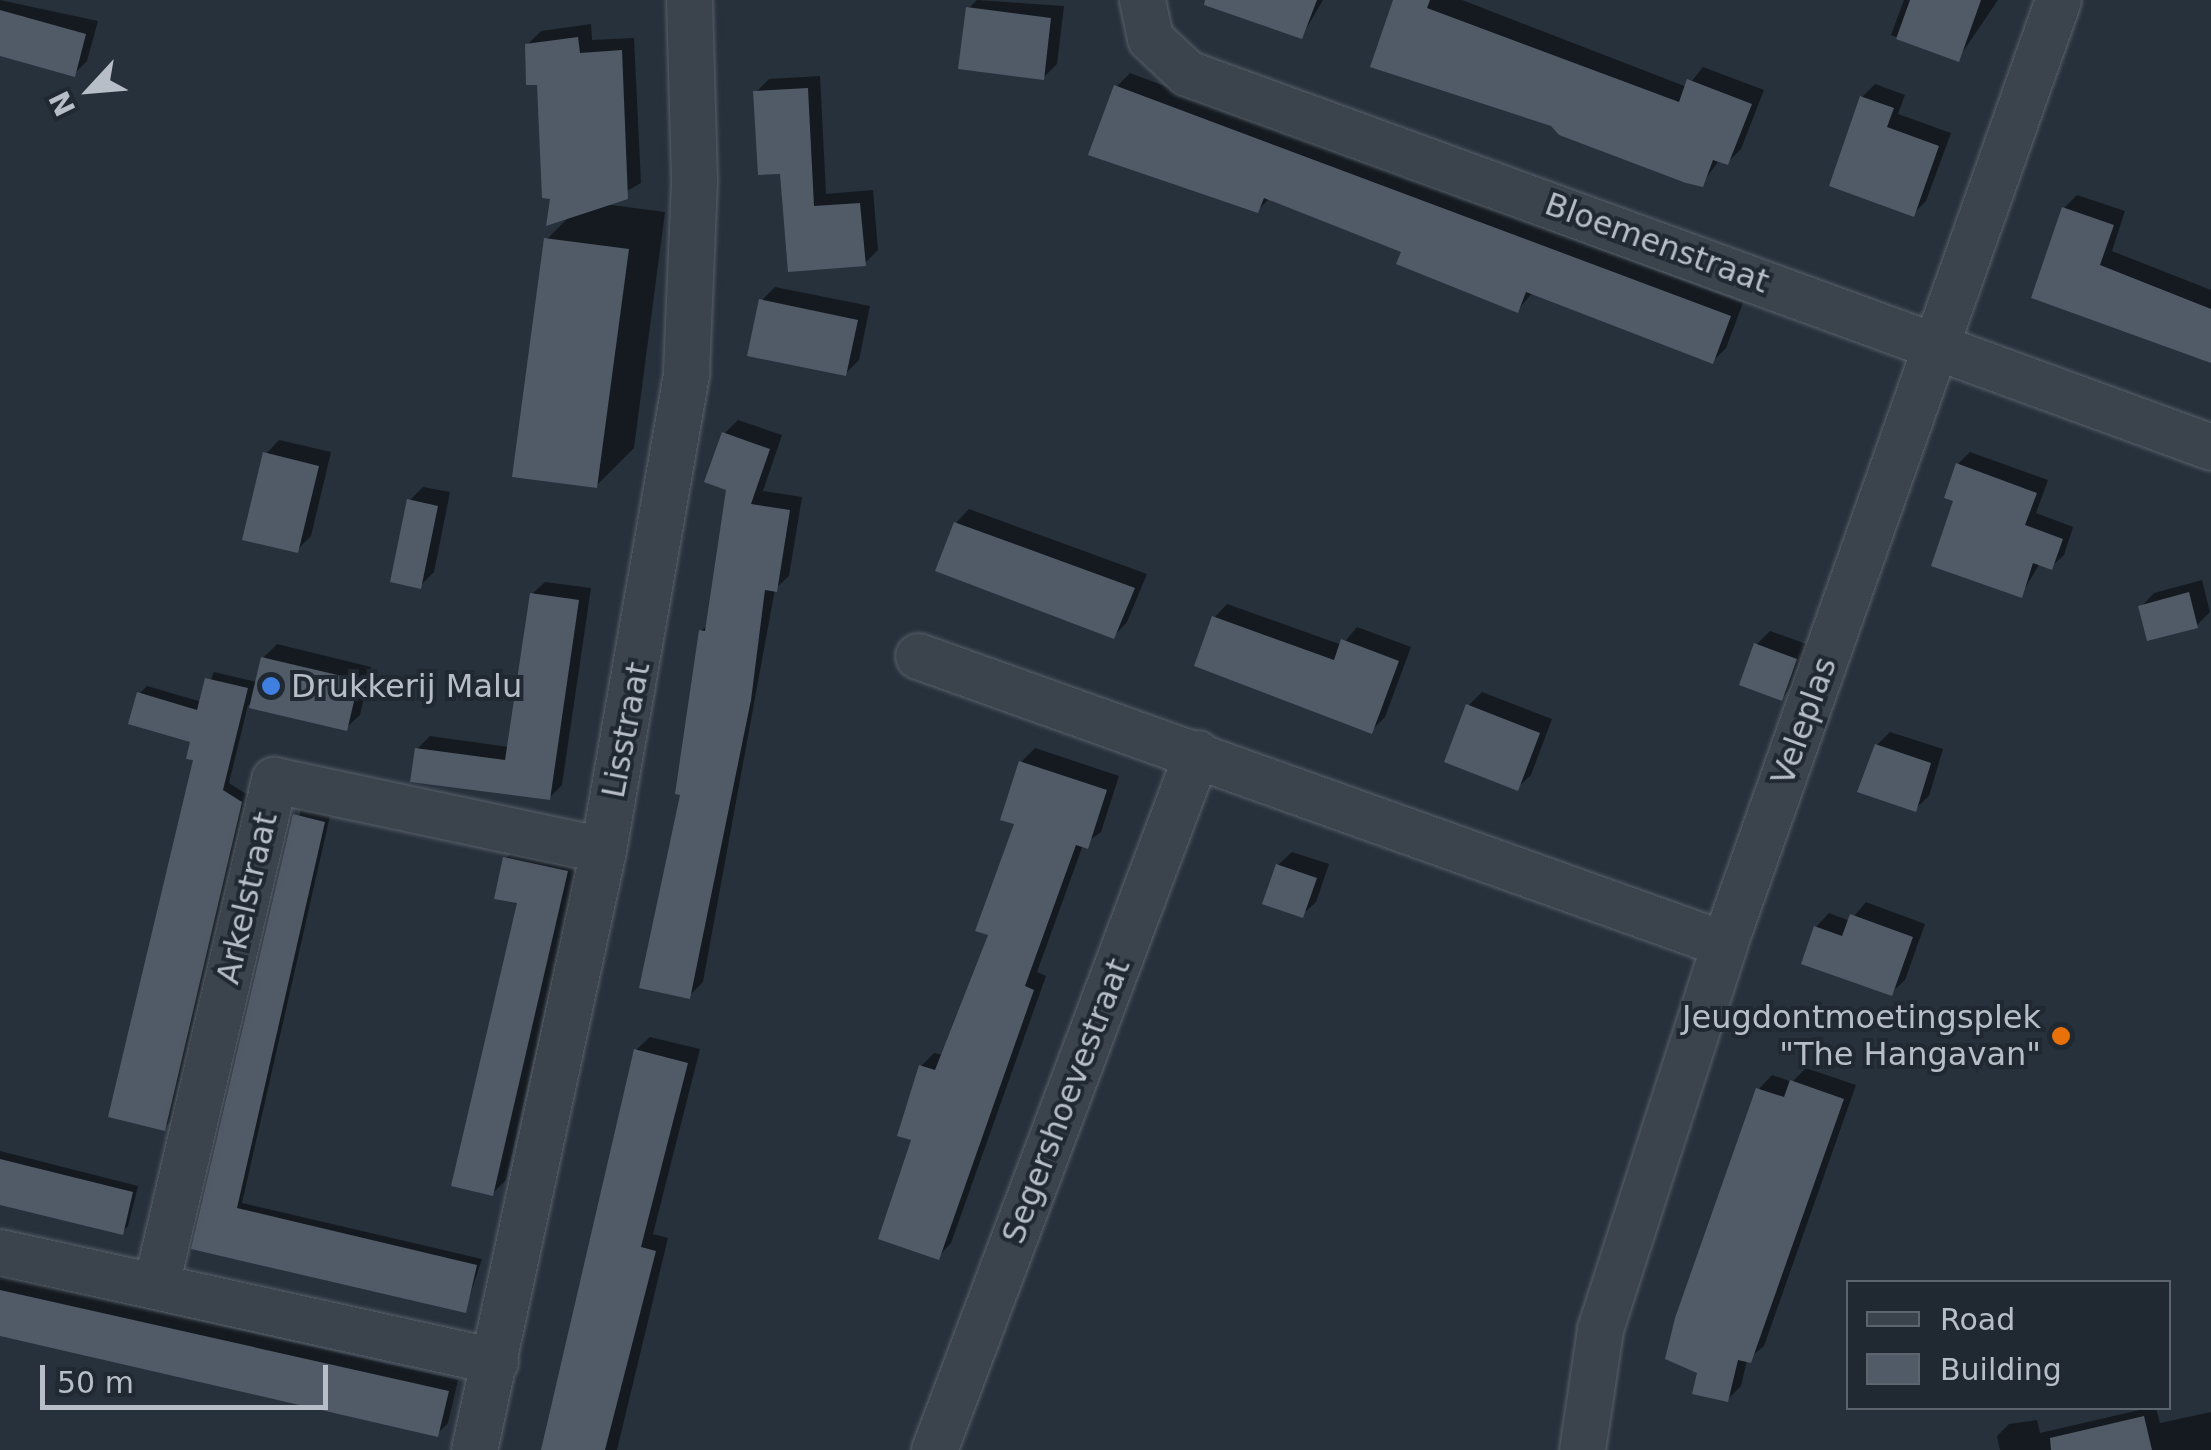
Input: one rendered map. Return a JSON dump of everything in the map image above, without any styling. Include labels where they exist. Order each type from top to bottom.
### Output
[{"type":"street","name":"Lisstraat","points":[[474,1450],[603,850],[686,372],[694,179],[689,0]]},
{"type":"street","name":"Bloemenstraat","points":[[1142,0],[1150,38],[1186,73],[2211,447]]},
{"type":"street","name":"Veleplas","points":[[1582,1450],[1600,1329],[1724,944],[2058,0]]},
{"type":"street","points":[[918,656],[1198,752],[1724,944]]},
{"type":"street","name":"Segershoevestraat","points":[[934,1450],[1198,752]]},
{"type":"street","name":"Arkelstraat","points":[[156,1286],[274,780],[603,850]]},
{"type":"street","points":[[0,1252],[495,1361]]},
{"type":"building","points":[[1205,0],[1317,0],[1302,39],[1204,5]]},
{"type":"building","points":[[1393,0],[1430,0],[1427,8],[1679,102],[1687,79],[1752,104],[1728,165],[1713,160],[1703,187],[1686,183],[1559,135],[1551,126],[1370,67]]},
{"type":"building","points":[[1910,0],[1981,0],[1959,62],[1896,39]]},
{"type":"building","points":[[966,7],[1051,18],[1044,80],[958,69]]},
{"type":"building","points":[[0,10],[86,34],[75,77],[0,56]]},
{"type":"building","points":[[578,37],[580,53],[622,50],[628,199],[546,226],[550,199],[542,198],[537,85],[526,85],[525,44]]},
{"type":"building","points":[[1114,85],[1731,316],[1713,364],[1526,292],[1518,313],[1396,264],[1401,252],[1264,198],[1258,213],[1088,155]]},
{"type":"building","points":[[808,88],[814,206],[860,203],[866,266],[788,272],[780,174],[758,175],[753,91]]},
{"type":"building","points":[[1860,96],[1894,108],[1887,127],[1939,146],[1914,217],[1829,186]]},
{"type":"building","points":[[2062,207],[2114,225],[2100,265],[2211,309],[2211,363],[2031,298]]},
{"type":"building","points":[[544,238],[629,249],[597,488],[512,477]]},
{"type":"building","points":[[759,299],[858,320],[846,376],[747,356]]},
{"type":"building","points":[[722,432],[770,449],[751,504],[790,510],[777,592],[765,590],[751,700],[690,999],[639,988],[680,795],[675,794],[699,630],[705,631],[726,490],[704,482]]},
{"type":"building","points":[[263,452],[319,466],[298,553],[242,540]]},
{"type":"building","points":[[1956,463],[2037,493],[2025,525],[2063,539],[2052,570],[2033,563],[2022,598],[1931,566],[1953,501],[1944,498]]},
{"type":"building","points":[[407,499],[438,506],[421,589],[390,582]]},
{"type":"building","points":[[954,522],[1135,588],[1114,639],[935,571]]},
{"type":"building","points":[[2189,592],[2198,628],[2147,641],[2138,606]]},
{"type":"building","points":[[530,593],[579,600],[550,800],[410,782],[415,748],[505,760]]},
{"type":"building","points":[[1212,616],[1334,660],[1341,639],[1399,661],[1372,734],[1194,666]]},
{"type":"building","points":[[1754,643],[1797,659],[1782,701],[1739,685]]},
{"type":"building","points":[[261,657],[359,680],[347,731],[249,708]]},
{"type":"building","points":[[205,678],[248,688],[223,790],[242,802],[165,1131],[108,1117],[193,760],[186,759],[190,742],[128,724],[137,692],[197,710]]},
{"type":"building","points":[[1466,704],[1540,733],[1518,791],[1444,762]]},
{"type":"building","points":[[1875,744],[1931,763],[1916,812],[1857,792]]},
{"type":"building","points":[[1019,761],[1107,790],[1088,849],[1076,845],[1025,986],[1034,990],[939,1260],[878,1239],[911,1140],[897,1136],[919,1065],[935,1070],[988,935],[975,931],[1014,824],[1000,820]]},
{"type":"building","points":[[293,814],[325,822],[237,1208],[477,1265],[466,1313],[191,1249]]},
{"type":"building","points":[[503,857],[568,871],[493,1196],[451,1186],[517,903],[494,899]]},
{"type":"building","points":[[1276,864],[1317,878],[1303,918],[1262,904]]},
{"type":"building","points":[[1850,914],[1913,937],[1892,996],[1801,964],[1814,926],[1842,936]]},
{"type":"building","points":[[634,1049],[688,1063],[641,1247],[656,1251],[605,1450],[541,1450]]},
{"type":"building","points":[[1790,1080],[1844,1099],[1751,1363],[1738,1360],[1728,1402],[1692,1394],[1697,1373],[1665,1359],[1675,1318],[1756,1088],[1784,1097]]},
{"type":"building","points":[[0,1159],[133,1192],[123,1235],[0,1205]]},
{"type":"building","points":[[0,1290],[449,1391],[438,1437],[0,1336]]},
{"type":"building","points":[[2144,1416],[2152,1450],[2051,1450],[2050,1438]]},
{"type":"place","name":"Drukkerij Malu","points":[[271,686]]},
{"type":"place","name":"Jeugdontmoetingsplek \"The Hangavan\"","points":[[2061,1036]]}]
